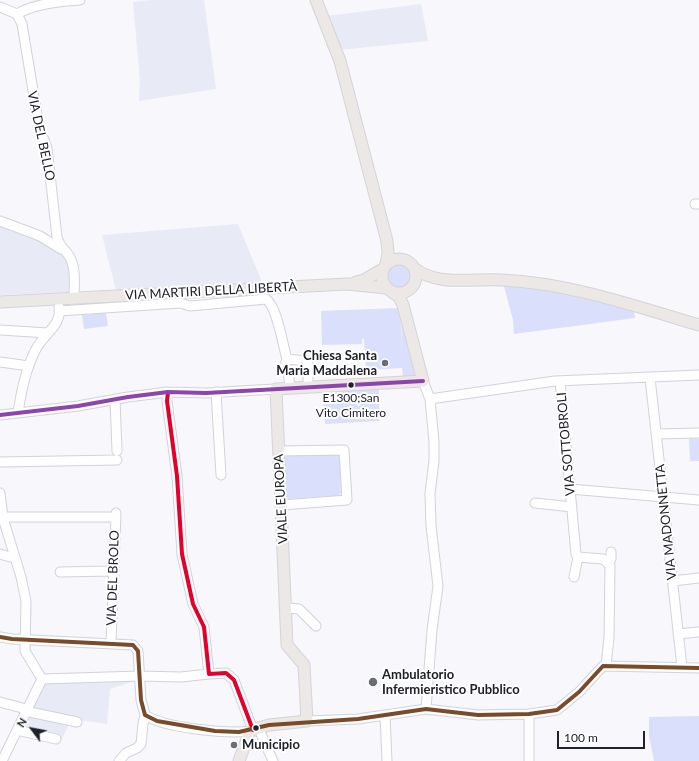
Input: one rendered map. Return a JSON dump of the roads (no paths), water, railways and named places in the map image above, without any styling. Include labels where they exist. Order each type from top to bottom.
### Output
[{"type":"main road","points":[[276,389],[308,386],[423,381],[401,301],[389,290],[382,279],[388,253],[387,241],[340,61],[316,0]]},
{"type":"main road","points":[[387,241],[401,259],[428,277],[442,280],[503,280],[546,285],[613,300],[699,325]]},
{"type":"main road","points":[[385,267],[393,260],[401,259]]},
{"type":"main road","name":"VIA MARTIRI DELLA LIBERTÀ","points":[[0,302],[347,284],[364,280],[385,267]]},
{"type":"main road","points":[[406,316],[411,288],[416,279],[414,268]]},
{"type":"main road","points":[[389,290],[404,293],[411,288],[442,280]]},
{"type":"main road","name":"VIA MARTIRI DELLA LIBERTÀ","points":[[347,284],[389,290]]},
{"type":"main road","name":"VIALE EUROPA","points":[[276,389],[287,608],[287,645],[304,665],[307,721]]},
{"type":"main road","points":[[240,761],[254,729],[269,724],[307,721]]},
{"type":"street","points":[[0,7],[17,14],[28,8],[37,6],[80,0]]},
{"type":"street","name":"VIA DEL BELLO","points":[[17,14],[25,36],[31,86],[39,127],[47,148],[57,237],[61,248],[67,253],[74,267],[74,298]]},
{"type":"street","points":[[0,221],[40,236],[61,248]]},
{"type":"street","points":[[18,413],[29,366],[37,348],[56,324],[60,315],[59,308],[50,299]]},
{"type":"street","points":[[60,311],[180,303],[190,306],[266,300],[270,302],[274,311],[287,359],[285,366],[288,370],[290,388]]},
{"type":"street","points":[[0,330],[48,333]]},
{"type":"street","points":[[287,359],[307,361],[308,386]]},
{"type":"street","points":[[0,362],[29,366]]},
{"type":"street","points":[[288,370],[306,370],[308,368]]},
{"type":"street","points":[[430,399],[560,381],[699,376]]},
{"type":"street","name":"VIA MADONNETTA","points":[[650,378],[682,667]]},
{"type":"street","points":[[423,381],[430,399],[434,442],[434,461],[430,494],[438,586],[432,630],[426,709]]},
{"type":"street","name":"VIA SOTTOBROLI","points":[[560,381],[576,554],[578,557],[574,577]]},
{"type":"street","points":[[0,415],[78,406],[115,399],[168,392],[216,392],[276,389]]},
{"type":"street","points":[[168,392],[167,401],[177,476],[182,554],[193,604],[204,627],[209,674]]},
{"type":"street","points":[[216,392],[221,475]]},
{"type":"street","points":[[0,462],[117,456],[115,399]]},
{"type":"street","points":[[656,434],[699,433]]},
{"type":"street","points":[[279,451],[344,450],[347,500],[282,505]]},
{"type":"street","points":[[570,489],[699,500]]},
{"type":"street","points":[[0,493],[1,517],[21,577],[26,601],[24,640],[26,655],[42,679]]},
{"type":"street","name":"VIA SOTTOBROLI","points":[[535,503],[572,507]]},
{"type":"street","name":"VIA DEL BROLO","points":[[1,517],[116,515],[111,643]]},
{"type":"street","points":[[608,563],[611,559],[611,552]]},
{"type":"street","points":[[0,554],[14,558]]},
{"type":"street","points":[[307,721],[358,719],[426,709],[478,715],[529,714],[557,710],[579,692],[604,666],[609,634],[610,565],[603,559],[578,557]]},
{"type":"street","points":[[60,572],[113,571]]},
{"type":"street","points":[[673,581],[699,578]]},
{"type":"street","points":[[287,608],[299,609],[316,626]]},
{"type":"street","points":[[678,634],[699,632]]},
{"type":"street","points":[[0,637],[24,640],[130,644],[137,648],[141,700],[145,715],[141,744],[137,748],[126,753],[122,760]]},
{"type":"street","points":[[604,666],[699,668]]},
{"type":"street","points":[[42,679],[140,676],[181,677],[226,673],[234,680],[254,729],[273,761]]},
{"type":"street","points":[[2,761],[42,679]]},
{"type":"street","points":[[0,702],[26,710],[77,722]]},
{"type":"street","points":[[529,714],[529,761]]},
{"type":"street","points":[[145,715],[157,721],[215,731],[254,729]]},
{"type":"street","points":[[385,715],[387,758]]},
{"type":"street","points":[[17,730],[56,739]]},
{"type":"place","name":"Chiesa Santa Maria Maddalena","points":[[385,363]]},
{"type":"place","name":"E1300;San Vito Cimitero","points":[[351,385]]},
{"type":"place","name":"Ambulatorio Infermieristico Pubblico","points":[[373,682]]},
{"type":"place","name":"Municipio","points":[[234,745]]}]
